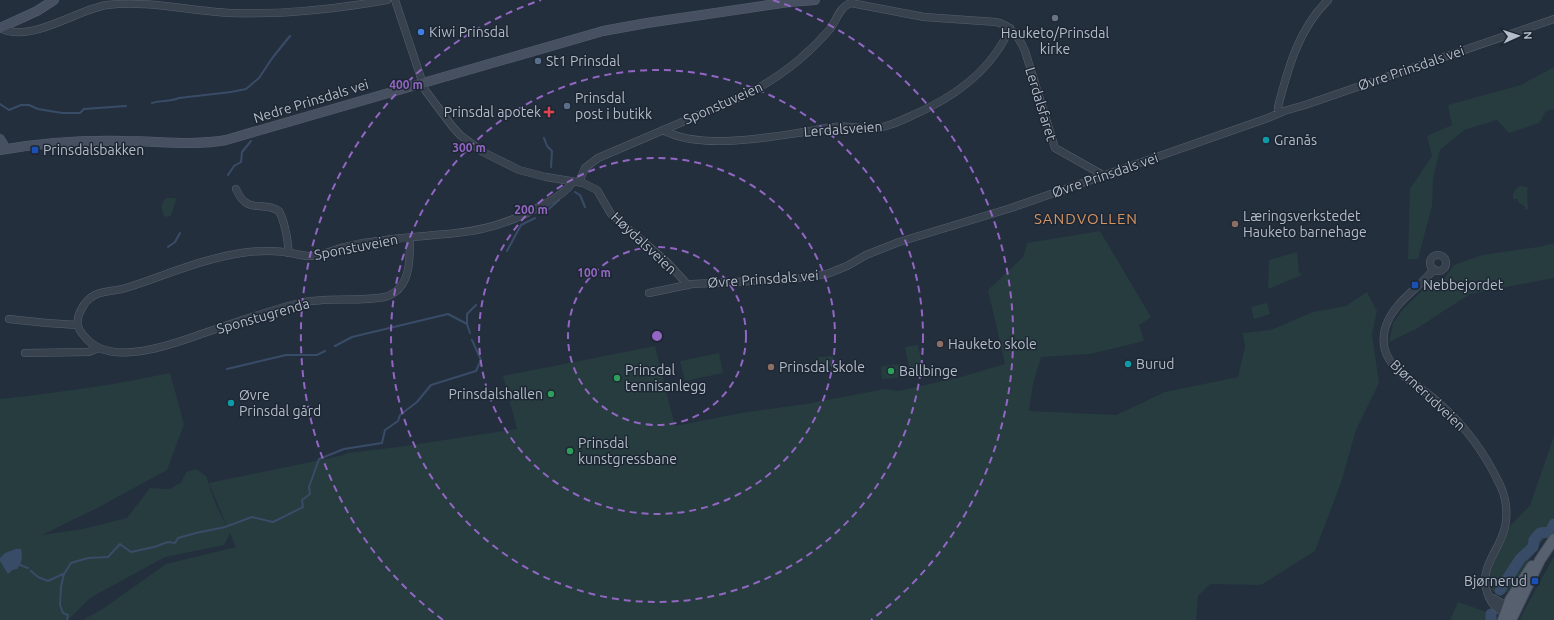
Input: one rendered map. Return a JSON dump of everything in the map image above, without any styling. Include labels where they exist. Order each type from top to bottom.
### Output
[{"type":"main road","points":[[0,28],[37,11],[54,0]]},
{"type":"main road","name":"Nedre Prinsdals vei","points":[[3,149],[78,142],[220,141],[244,136],[421,83],[607,30],[793,1],[815,0]]},
{"type":"main road","points":[[0,139],[3,149]]},
{"type":"main road","points":[[1509,615],[1540,560],[1554,539]]},
{"type":"street","points":[[0,28],[12,33],[28,31],[43,28],[96,8],[122,4],[247,13],[294,12],[338,8],[387,0]]},
{"type":"street","name":"Høydalsveien","points":[[395,0],[421,83],[432,101],[460,135],[483,152],[519,170],[532,174],[583,183],[597,190],[611,214],[666,261],[688,285]]},
{"type":"street","points":[[1279,113],[1278,106],[1295,50],[1308,26],[1328,0]]},
{"type":"street","points":[[850,2],[924,17],[996,22],[1010,28]]},
{"type":"street","name":"Sponstuveien","points":[[77,325],[81,309],[87,300],[96,294],[108,290],[123,289],[198,263],[241,253],[266,251],[315,256],[352,245],[410,237],[456,233],[492,226],[532,211],[567,190],[576,182],[582,172],[594,161],[624,146],[743,96],[786,72],[823,37],[832,27],[844,7],[850,2]]},
{"type":"street","name":"Øvre Prinsdals vei","points":[[649,293],[688,285],[792,279],[827,274],[847,266],[866,255],[899,242],[1011,208],[1279,113],[1554,19]]},
{"type":"street","name":"Lerdalsveien","points":[[663,130],[681,137],[696,140],[739,141],[835,127],[852,126],[860,129],[873,129],[888,126],[932,106],[970,82],[983,70],[996,54],[1010,28]]},
{"type":"street","name":"Lerdalsfaret","points":[[1010,28],[1020,39],[1025,50],[1055,148],[1103,175]]},
{"type":"street","points":[[236,189],[239,196],[247,204],[272,208],[279,211],[284,227],[288,253]]},
{"type":"street","name":"Sponstugrenda","points":[[77,325],[80,332],[90,344],[98,348],[116,352],[162,348],[252,317],[301,303],[377,298],[392,295],[401,287],[407,274],[410,256],[410,237]]},
{"type":"street","name":"Bjørnerudveien","points":[[1434,269],[1392,314],[1386,326],[1384,345],[1388,358],[1394,367],[1440,404],[1466,430],[1486,459],[1502,488],[1506,505],[1506,524],[1501,540],[1485,575],[1485,589],[1489,597],[1509,615]]},
{"type":"street","points":[[10,319],[77,325]]},
{"type":"street","name":"Sponstugrenda","points":[[25,353],[89,352],[98,348]]},
{"type":"green space","points":[[1554,67],[1554,109],[1546,111],[1539,123],[1509,133],[1497,120],[1464,130],[1440,150],[1433,178],[1432,206],[1418,259],[1408,259],[1410,189],[1432,156],[1427,136],[1452,125],[1448,105],[1521,85]]},
{"type":"green space","points":[[1521,186],[1527,187],[1528,189],[1528,209],[1525,210],[1525,207],[1518,202],[1518,199],[1513,199],[1515,191]]},
{"type":"green space","points":[[166,198],[175,198],[176,200],[171,215],[168,217],[164,216],[162,209],[162,204]]},
{"type":"green space","points":[[1100,231],[1151,317],[1139,325],[1144,341],[1090,354],[1041,357],[1033,384],[1029,411],[1116,415],[1165,392],[1238,377],[1245,347],[1243,333],[1271,330],[1313,312],[1346,306],[1367,292],[1377,311],[1372,334],[1379,383],[1356,430],[1341,483],[1315,551],[1261,585],[1210,584],[1198,596],[1196,620],[83,620],[104,608],[166,564],[236,547],[230,533],[224,545],[165,557],[90,598],[68,620],[0,620],[0,399],[85,388],[170,373],[184,424],[167,470],[99,507],[42,535],[83,529],[127,518],[150,488],[169,489],[181,483],[186,472],[196,469],[206,476],[216,505],[229,531],[209,483],[344,455],[347,453],[517,429],[503,376],[655,346],[675,426],[741,413],[806,404],[885,389],[899,391],[961,377],[1005,364],[988,290],[1023,257],[1027,243]]},
{"type":"green space","points":[[1554,243],[1554,278],[1470,294],[1416,329],[1389,342],[1393,323],[1404,308],[1432,281],[1444,279],[1454,265],[1482,255],[1539,247]]},
{"type":"green space","points":[[1297,252],[1299,273],[1302,275],[1268,289],[1269,260]]},
{"type":"green space","points":[[1267,303],[1270,314],[1254,319],[1251,307]]},
{"type":"green space","points":[[918,345],[923,369],[910,372],[905,347]]},
{"type":"green space","points":[[719,353],[723,373],[685,381],[680,361]]},
{"type":"green space","points":[[833,356],[833,365],[818,366],[818,357]]},
{"type":"green space","name":"Ballbinge","points":[[901,364],[902,377],[882,379],[881,366]]},
{"type":"green space","points":[[1554,436],[1554,524],[1508,591],[1505,594],[1494,592],[1488,584],[1488,576],[1510,526],[1530,505]]},
{"type":"green space","points":[[1554,556],[1554,620],[1519,620]]},
{"type":"green space","points":[[1458,602],[1484,611],[1500,620],[1450,620]]},
{"type":"water","points":[[16,549],[21,549],[21,562],[17,569],[12,570],[8,574],[0,561],[0,558],[5,553]]},
{"type":"waterway","points":[[152,103],[246,89],[259,78],[273,57],[290,36]]},
{"type":"waterway","points":[[0,104],[9,110],[21,105],[29,105],[38,109],[62,113],[80,113],[84,109],[126,106]]},
{"type":"waterway","points":[[544,138],[547,146],[552,151],[551,167]]},
{"type":"waterway","points":[[228,175],[234,166],[241,162],[242,152],[251,141]]},
{"type":"waterway","points":[[575,192],[580,195],[585,207]]},
{"type":"waterway","points":[[543,214],[559,200]]},
{"type":"waterway","points":[[507,251],[521,225],[535,218]]},
{"type":"waterway","points":[[168,247],[175,242],[180,233]]},
{"type":"waterway","points":[[470,333],[467,324],[467,314],[476,305]]},
{"type":"waterway","points":[[335,346],[352,337],[448,314],[467,324]]},
{"type":"waterway","points":[[67,620],[68,615],[63,613],[60,605],[61,587],[64,574],[71,563],[88,558],[108,557],[120,544],[131,552],[168,542],[175,543],[178,538],[225,527],[252,517],[273,522],[303,507],[302,500],[310,494],[309,487],[319,459],[344,449],[382,443],[385,430],[398,421],[400,415],[417,402],[431,385],[476,371],[481,360],[472,340]]},
{"type":"waterway","points":[[227,369],[286,355],[317,355],[325,351]]},
{"type":"waterway","points":[[1500,590],[1520,559],[1533,547],[1534,540],[1540,533],[1550,532],[1554,524]]},
{"type":"waterway","points":[[20,565],[28,568]]},
{"type":"waterway","points":[[31,571],[38,577],[48,581],[63,574]]},
{"type":"waterway","points":[[1491,614],[1491,620]]},
{"type":"place","name":"Hauketo/Prinsdal kirke","points":[[1055,18]]},
{"type":"place","name":"Kiwi Prinsdal","points":[[421,32]]},
{"type":"place","name":"St1 Prinsdal","points":[[538,61]]},
{"type":"place","name":"Prinsdal post i butikk","points":[[567,106]]},
{"type":"place","name":"Prinsdal apotek","points":[[549,112]]},
{"type":"place","name":"Granås","points":[[1266,140]]},
{"type":"place","name":"Prinsdalsbakken","points":[[35,150]]},
{"type":"place","name":"Læringsverkstedet Hauketo barnehage","points":[[1235,224]]},
{"type":"place","name":"Nebbejordet","points":[[1415,285]]},
{"type":"place","name":"Hauketo skole","points":[[940,344]]},
{"type":"place","name":"Burud","points":[[1128,364]]},
{"type":"place","name":"Prinsdal skole","points":[[771,367]]},
{"type":"place","name":"Ballbinge","points":[[891,371]]},
{"type":"place","name":"Prinsdal tennisanlegg","points":[[617,378]]},
{"type":"place","name":"Prinsdalshallen","points":[[551,394]]},
{"type":"place","name":"Øvre Prinsdal gård","points":[[231,403]]},
{"type":"place","name":"Prinsdal kunstgressbane","points":[[570,451]]},
{"type":"place","name":"Bjørnerud","points":[[1535,581]]},
{"type":"district","name":"SANDVOLLEN","points":[[1086,219]]}]
